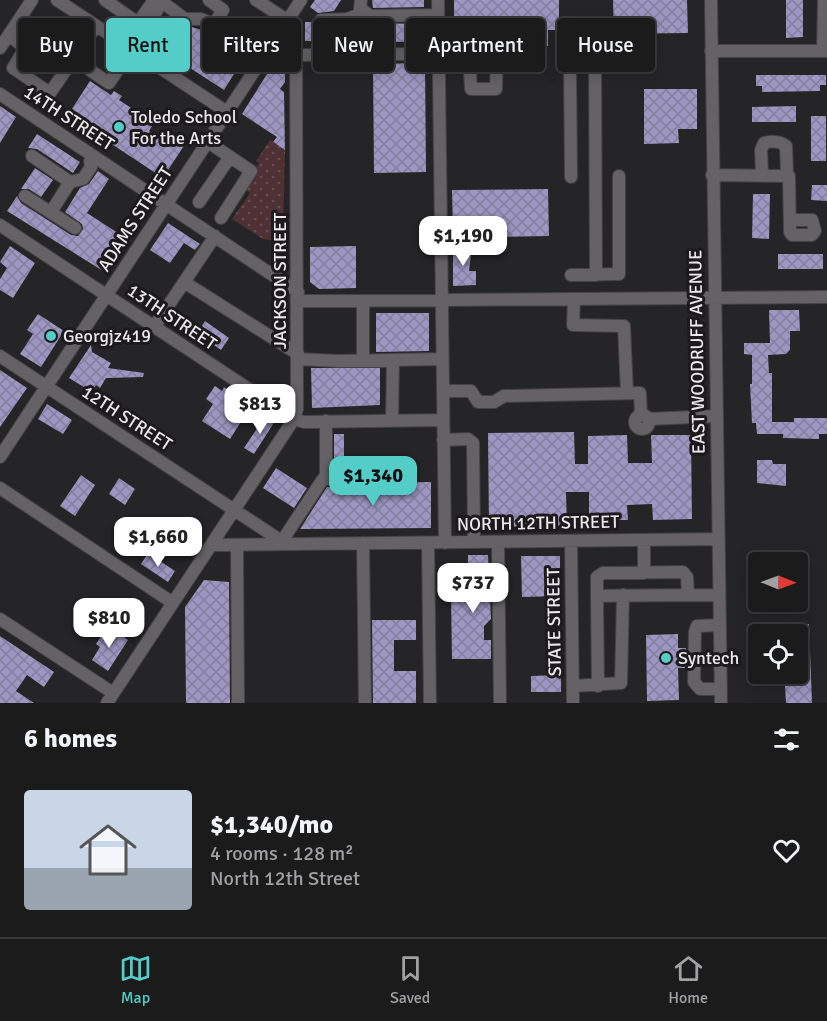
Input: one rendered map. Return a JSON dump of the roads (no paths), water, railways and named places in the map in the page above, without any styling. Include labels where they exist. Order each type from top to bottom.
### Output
[{"type":"street","points":[[0,48],[32,0]]},
{"type":"street","points":[[57,0],[106,32]]},
{"type":"street","points":[[105,0],[138,23],[160,1]]},
{"type":"street","points":[[190,19],[201,19],[214,24],[223,10],[209,0]]},
{"type":"street","points":[[256,0],[284,18]]},
{"type":"street","name":"ADAMS STREET","points":[[288,18],[301,0]]},
{"type":"street","points":[[362,0],[360,8],[370,16],[438,15],[438,0]]},
{"type":"street","name":"EAST WOODRUFF AVENUE","points":[[711,0],[713,297],[721,703]]},
{"type":"street","points":[[711,51],[825,51],[824,0]]},
{"type":"street","points":[[160,1],[184,18]]},
{"type":"street","points":[[151,18],[160,1]]},
{"type":"street","points":[[350,18],[364,13]]},
{"type":"street","points":[[9,35],[18,42]]},
{"type":"street","points":[[301,55],[406,54]]},
{"type":"street","points":[[18,60],[13,68],[18,71]]},
{"type":"street","points":[[19,72],[50,93],[64,72]]},
{"type":"street","points":[[92,72],[109,83],[116,72]]},
{"type":"street","points":[[167,72],[227,112]]},
{"type":"street","name":"ADAMS STREET","points":[[0,458],[253,72]]},
{"type":"street","name":"JACKSON STREET","points":[[110,698],[294,419],[298,401],[296,72]]},
{"type":"street","points":[[438,72],[445,543]]},
{"type":"street","points":[[570,72],[571,177]]},
{"type":"street","points":[[595,72],[597,275]]},
{"type":"street","name":"14TH STREET","points":[[0,94],[92,158],[167,203],[298,297]]},
{"type":"street","points":[[208,142],[251,171],[221,218]]},
{"type":"street","points":[[762,174],[762,146],[768,142],[786,146],[787,174],[790,179],[790,220]]},
{"type":"street","points":[[32,156],[74,181]]},
{"type":"street","points":[[199,202],[230,157]]},
{"type":"street","points":[[51,212],[85,162],[92,158]]},
{"type":"street","points":[[712,175],[787,174]]},
{"type":"street","points":[[571,275],[619,274],[619,176]]},
{"type":"street","points":[[25,196],[75,228]]},
{"type":"street","name":"13TH STREET","points":[[0,225],[294,419]]},
{"type":"street","points":[[154,327],[215,236]]},
{"type":"street","points":[[184,282],[298,356],[363,360],[442,359]]},
{"type":"street","points":[[298,297],[363,301],[827,297]]},
{"type":"street","points":[[574,299],[573,325],[624,326],[627,393]]},
{"type":"street","points":[[363,301],[363,360]]},
{"type":"street","name":"12TH STREET","points":[[0,356],[235,510]]},
{"type":"street","points":[[392,421],[393,360]]},
{"type":"street","points":[[443,391],[471,391],[477,402],[494,402],[504,396],[640,393],[645,417],[716,416]]},
{"type":"street","points":[[294,419],[443,420]]},
{"type":"street","points":[[326,421],[326,479]]},
{"type":"street","points":[[443,440],[468,439],[473,443],[474,542]]},
{"type":"street","points":[[235,510],[284,543],[323,479],[361,479]]},
{"type":"street","points":[[0,488],[173,603]]},
{"type":"street","name":"NORTH 12TH STREET","points":[[212,545],[718,539]]},
{"type":"street","points":[[644,540],[644,573]]},
{"type":"street","name":"STATE STREET","points":[[571,541],[573,703]]},
{"type":"street","points":[[498,542],[500,703]]},
{"type":"street","points":[[363,543],[365,703]]},
{"type":"street","points":[[428,543],[430,703]]},
{"type":"street","points":[[237,545],[238,703]]},
{"type":"street","points":[[598,686],[597,596],[599,574],[686,573],[688,595]]},
{"type":"street","points":[[597,596],[719,595]]},
{"type":"street","points":[[573,686],[618,685],[623,680],[622,596]]},
{"type":"street","points":[[0,619],[110,698]]},
{"type":"street","points":[[719,625],[697,626],[694,682],[700,689],[721,689]]},
{"type":"place","name":"Toledo School For the Arts","points":[[119,127]]},
{"type":"place","name":"Georgjz419","points":[[51,336]]},
{"type":"place","name":"Syntech","points":[[666,658]]}]
